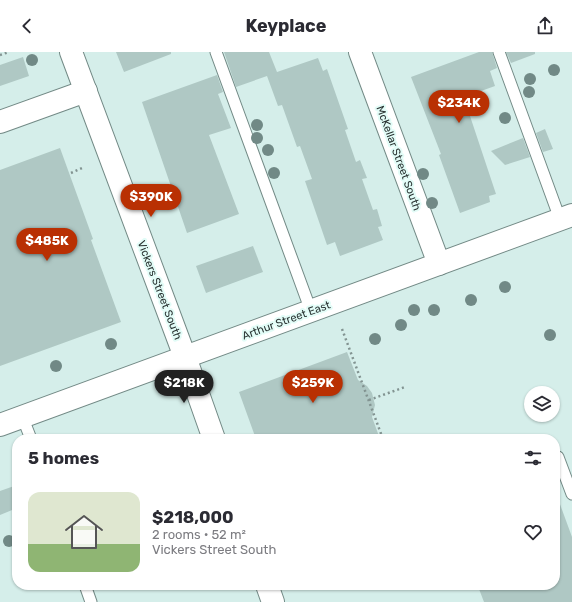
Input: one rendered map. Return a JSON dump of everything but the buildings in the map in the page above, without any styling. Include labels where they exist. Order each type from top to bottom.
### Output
[{"type":"street","name":"Vickers Street South","points":[[71,52],[212,434]]},
{"type":"street","name":"McKellar Street South","points":[[360,52],[439,264]]},
{"type":"street","points":[[0,122],[86,91]]},
{"type":"street","name":"Arthur Street East","points":[[0,424],[566,217]]},
{"type":"street","points":[[269,590],[273,602]]},
{"type":"lane","points":[[216,52],[311,311]]},
{"type":"lane","points":[[498,52],[566,217]]},
{"type":"lane","points":[[22,416],[29,434]]},
{"type":"lane","points":[[560,462],[572,494]]},
{"type":"lane","points":[[86,590],[91,602]]},
{"type":"path","points":[[0,55],[9,52]]},
{"type":"path","points":[[71,173],[82,168]]},
{"type":"path","points":[[342,329],[381,434]]},
{"type":"path","points":[[369,400],[405,387]]}]
